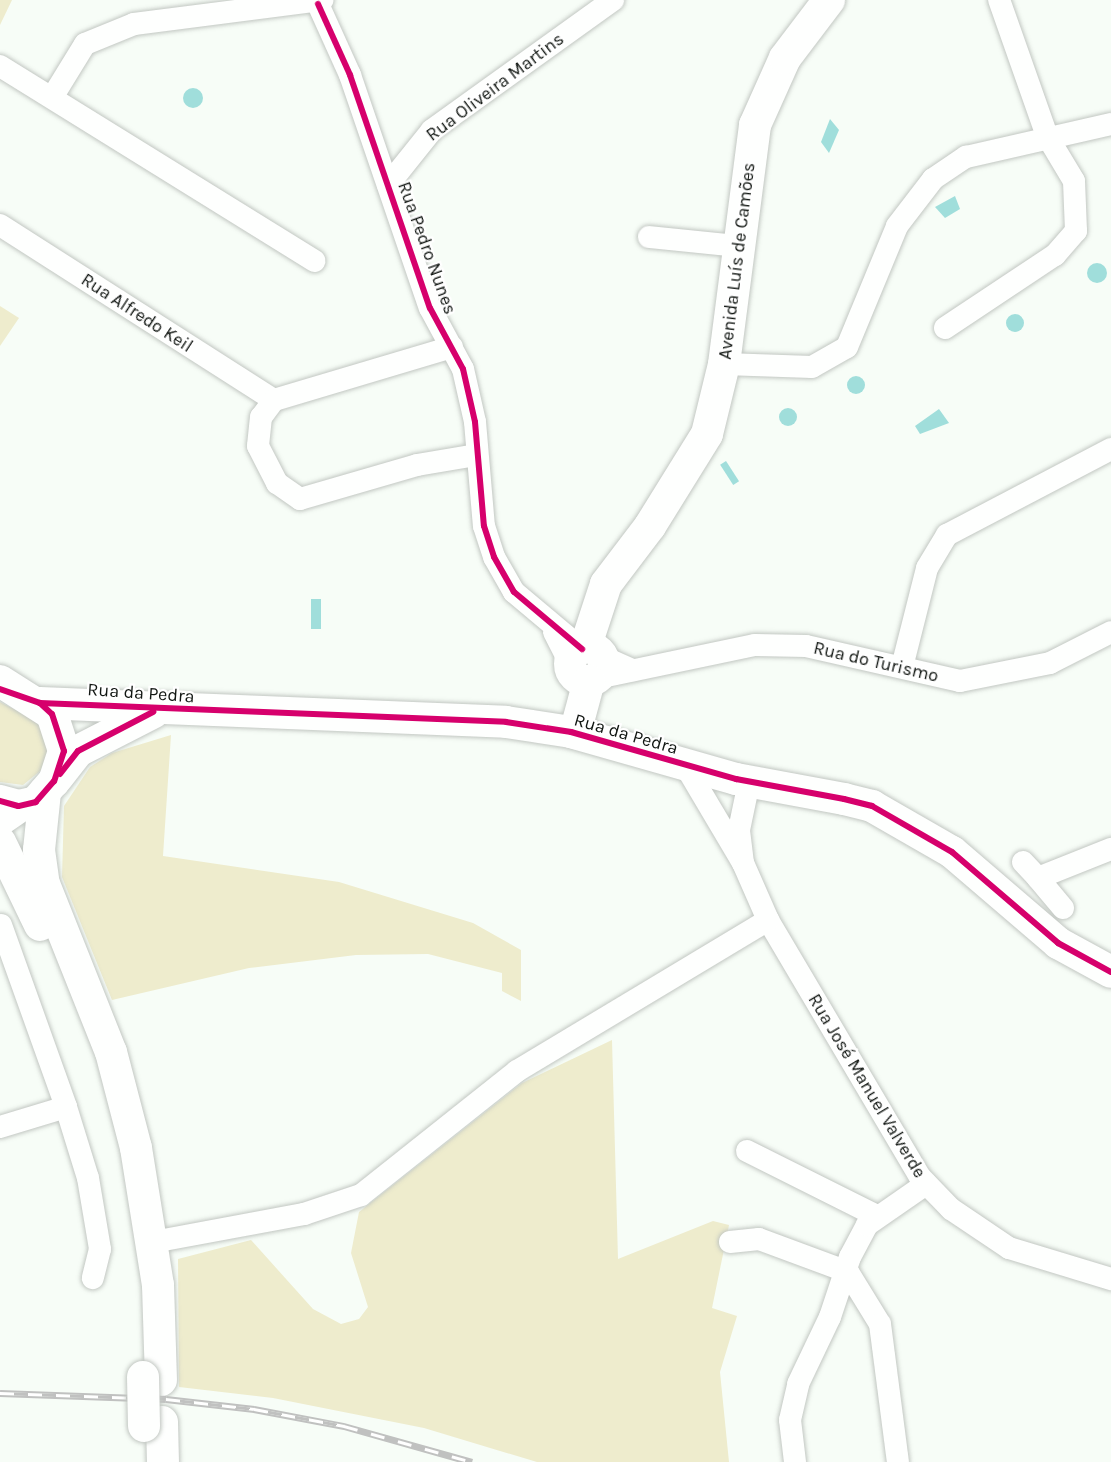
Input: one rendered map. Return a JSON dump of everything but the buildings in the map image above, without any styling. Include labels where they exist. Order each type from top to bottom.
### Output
[{"type":"street","name":"Rua Oliveira Martins","points":[[388,185],[432,130],[613,0]]},
{"type":"street","name":"Avenida Luís de Camões","points":[[575,733],[606,584],[650,526],[707,434],[724,364],[755,125],[784,58],[829,0]]},
{"type":"street","points":[[945,328],[1055,255],[1076,231],[1074,181],[1047,136],[999,0]]},
{"type":"street","name":"Rua Pedro Nunes","points":[[320,2],[350,75],[430,308],[463,369],[484,526],[494,557],[514,592],[589,661]]},
{"type":"street","points":[[53,96],[85,44],[134,24],[320,2]]},
{"type":"street","points":[[0,66],[53,96],[314,261]]},
{"type":"street","points":[[724,364],[812,367],[847,347],[897,226],[933,179],[966,157],[1047,136],[1111,124]]},
{"type":"street","name":"Rua Alfredo Keil","points":[[0,225],[274,400]]},
{"type":"street","points":[[649,237],[738,246]]},
{"type":"street","points":[[452,347],[274,400],[261,417],[258,446],[277,483],[300,499],[417,465],[476,455]]},
{"type":"street","points":[[902,667],[927,568],[947,535],[1111,449]]},
{"type":"street","name":"Rua do Turismo","points":[[589,661],[633,670],[755,645],[806,646],[960,681],[1004,676],[1050,663],[1111,632]]},
{"type":"street","points":[[0,681],[22,696],[62,736],[45,792],[39,850],[44,884],[111,1052],[133,1132],[153,1242],[153,1424],[145,1462]]},
{"type":"street","name":"Rua da Pedra","points":[[22,696],[154,712],[434,717],[575,733],[686,767],[872,806],[900,820],[952,852],[1058,944],[1111,972]]},
{"type":"street","points":[[0,826],[45,792],[78,751],[154,712]]},
{"type":"street","points":[[686,767],[727,845],[743,863]]},
{"type":"street","points":[[743,863],[739,830],[749,782]]},
{"type":"street","points":[[0,801],[18,806],[45,792]]},
{"type":"street","points":[[0,842],[12,881],[93,1061],[114,1136],[152,1379]]},
{"type":"street","points":[[1063,908],[1030,870],[1111,849]]},
{"type":"street","name":"Rua José Manuel Valverde","points":[[743,863],[768,920],[926,1184],[951,1209],[1009,1248],[1111,1279]]},
{"type":"street","points":[[153,1242],[304,1214],[361,1195],[517,1071],[768,920]]},
{"type":"street","points":[[3,940],[66,1107],[88,1178],[100,1249],[93,1278]]},
{"type":"street","points":[[0,1127],[66,1107]]},
{"type":"street","points":[[747,1151],[877,1215]]},
{"type":"street","points":[[795,1462],[790,1420],[798,1384],[848,1272],[850,1257],[877,1215],[926,1184]]},
{"type":"street","points":[[730,1242],[759,1239],[848,1272],[880,1324],[898,1462]]},
{"type":"street","points":[[153,1424],[163,1462]]},
{"type":"shaded area","points":[[0,0],[12,0],[0,25]]},
{"type":"shaded area","points":[[0,306],[19,318],[0,346]]},
{"type":"shaded area","points":[[0,702],[43,724],[49,753],[45,767],[23,785],[0,782]]},
{"type":"shaded area","points":[[171,735],[163,856],[339,882],[473,923],[521,950],[521,1001],[502,991],[502,973],[428,954],[356,955],[249,968],[112,1000],[62,877],[64,806],[90,767],[112,753]]},
{"type":"shaded area","points":[[612,1040],[618,1259],[713,1221],[729,1225],[712,1308],[737,1316],[720,1372],[729,1462],[537,1462],[424,1428],[273,1398],[179,1387],[178,1259],[251,1240],[313,1309],[341,1324],[359,1319],[368,1307],[351,1253],[359,1212],[522,1083]]},
{"type":"water","points":[[189,88],[197,88],[203,94],[203,102],[197,108],[189,108],[183,102],[183,94]]},
{"type":"water","points":[[830,119],[839,130],[829,153],[821,142]]},
{"type":"water","points":[[955,196],[960,209],[945,218],[935,207]]},
{"type":"water","points":[[1093,263],[1101,263],[1107,269],[1107,277],[1101,283],[1093,283],[1087,277],[1087,269]]},
{"type":"water","points":[[1015,314],[1021,317],[1024,323],[1021,329],[1015,332],[1009,329],[1006,323],[1009,317]]},
{"type":"water","points":[[856,376],[862,379],[865,385],[862,391],[856,394],[850,391],[847,385],[850,379]]},
{"type":"water","points":[[788,408],[794,411],[797,417],[794,423],[788,426],[782,423],[779,417],[782,411]]},
{"type":"water","points":[[939,409],[949,423],[920,434],[915,426]]},
{"type":"water","points":[[726,461],[739,481],[733,485],[720,465]]},
{"type":"water","points":[[311,599],[321,599],[321,629],[311,629]]},
{"type":"railway","points":[[0,1393],[166,1399],[254,1409],[344,1426],[472,1462]]},
{"type":"cycle path","points":[[318,4],[350,75],[430,308],[463,369],[475,422],[484,526],[494,557],[514,592],[582,649]]},
{"type":"cycle path","points":[[0,689],[40,703],[52,714],[64,751],[54,781],[36,802],[18,806],[0,801]]},
{"type":"cycle path","points":[[40,703],[506,722],[571,732],[736,779],[872,806],[952,852],[1058,943],[1111,972]]},
{"type":"cycle path","points":[[60,774],[78,751],[153,712]]}]
